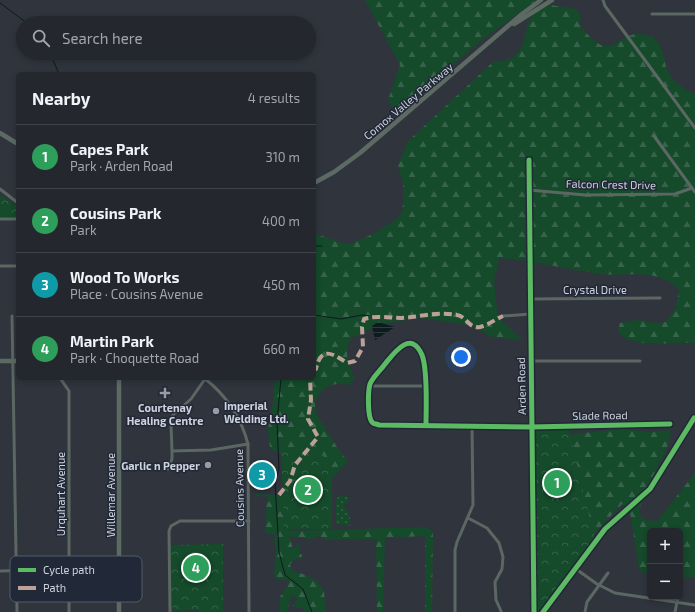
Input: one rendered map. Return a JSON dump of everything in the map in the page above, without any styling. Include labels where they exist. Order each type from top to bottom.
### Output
[{"type":"street","name":"Comox Valley Parkway","points":[[316,182],[351,160],[522,14],[541,0]]},
{"type":"street","name":"Comox Valley Parkway","points":[[509,26],[552,0]]},
{"type":"street","points":[[603,0],[609,12],[695,128]]},
{"type":"street","points":[[652,14],[695,14]]},
{"type":"street","points":[[0,133],[16,143]]},
{"type":"street","points":[[654,136],[695,192]]},
{"type":"street","name":"Arden Road","points":[[529,160],[530,361],[534,612]]},
{"type":"street","name":"Falcon Crest Drive","points":[[529,190],[585,195],[675,194],[692,188]]},
{"type":"street","points":[[0,190],[16,202]]},
{"type":"street","points":[[0,219],[16,219]]},
{"type":"street","points":[[0,266],[16,266]]},
{"type":"street","name":"Crystal Drive","points":[[530,299],[660,298]]},
{"type":"street","points":[[503,316],[530,314]]},
{"type":"street","points":[[12,316],[16,556]]},
{"type":"street","points":[[369,386],[399,346],[411,344],[417,348],[422,355],[425,386],[426,425]]},
{"type":"street","points":[[0,361],[16,361]]},
{"type":"street","points":[[530,361],[640,361]]},
{"type":"street","name":"Urquhart Avenue","points":[[61,380],[69,391],[69,556]]},
{"type":"street","name":"Willemar Avenue","points":[[119,380],[119,556]]},
{"type":"street","points":[[168,469],[172,459],[171,424],[173,415],[191,399],[203,380]]},
{"type":"street","name":"Cousins Avenue","points":[[206,380],[218,390],[232,407],[239,419],[248,444],[249,612]]},
{"type":"street","points":[[369,386],[425,386]]},
{"type":"street","name":"Slade Road","points":[[369,386],[369,412],[372,423],[378,425],[531,426],[670,424]]},
{"type":"street","points":[[543,612],[605,529],[650,489],[695,416]]},
{"type":"street","points":[[455,612],[455,550],[473,505],[472,426]]},
{"type":"street","points":[[172,451],[211,450],[248,444]]},
{"type":"street","points":[[468,518],[487,528],[499,543],[503,557],[502,570],[495,582],[496,600],[501,611]]},
{"type":"street","points":[[170,612],[169,531],[171,526],[180,521],[249,521]]},
{"type":"street","points":[[576,569],[599,585],[616,593],[695,605]]},
{"type":"street","points":[[585,612],[587,602],[608,573]]},
{"type":"street","points":[[17,602],[17,612]]},
{"type":"street","points":[[675,612],[677,602]]},
{"type":"green space","points":[[365,0],[537,0],[483,39],[396,114],[388,100],[400,65]]},
{"type":"green space","points":[[550,5],[577,9],[581,16],[579,24],[591,38],[601,45],[609,46],[616,44],[630,36],[639,34],[650,36],[655,39],[661,47],[671,77],[680,86],[695,94],[695,343],[641,343],[631,341],[623,337],[618,331],[620,323],[638,320],[656,323],[666,322],[676,307],[679,289],[661,278],[644,275],[602,274],[499,258],[494,283],[498,317],[522,340],[492,337],[469,325],[412,317],[406,320],[372,326],[372,328],[350,339],[347,354],[350,368],[355,378],[349,385],[330,385],[321,392],[315,403],[318,417],[334,443],[348,461],[332,479],[331,496],[283,453],[274,451],[270,448],[268,429],[273,402],[275,380],[316,380],[316,234],[342,243],[350,244],[373,234],[395,220],[402,213],[403,183],[398,165],[408,141],[493,62],[510,59],[518,52],[522,45],[529,21],[540,8]]},
{"type":"green space","points":[[0,195],[16,206],[16,217],[0,218]]},
{"type":"green space","points":[[568,426],[595,540],[543,612],[534,612],[531,427]]},
{"type":"green space","points":[[622,429],[651,432],[669,430],[671,433],[666,451],[646,489],[639,511],[643,518],[657,521],[695,473],[695,578],[683,577],[683,528],[647,528],[647,574],[639,570],[629,508],[622,504],[593,535],[565,435]]},
{"type":"green space","points":[[321,447],[332,487],[332,529],[284,529],[283,497],[255,496],[256,494],[283,495],[281,449]]},
{"type":"green space","points":[[340,495],[348,497],[349,500],[344,505],[350,516],[350,526],[336,524],[336,499]]},
{"type":"green space","points":[[269,496],[287,497],[284,519],[286,529],[294,531],[426,527],[433,532],[432,612],[425,612],[425,536],[385,538],[383,612],[377,612],[376,539],[326,540],[319,536],[310,539],[289,536],[293,549],[300,543],[299,553],[302,555],[302,559],[296,558],[290,564],[292,571],[306,575],[319,584],[324,592],[325,612],[304,612],[302,608],[293,606],[298,598],[291,596],[287,612],[280,612],[280,597],[290,581],[274,578],[276,546],[273,539],[278,535],[265,533],[267,499]]},
{"type":"green space","points":[[223,544],[223,612],[198,612],[197,610],[173,611],[170,592],[169,545]]},
{"type":"shaded area","points":[[378,322],[395,327],[375,340],[372,326]]},
{"type":"waterway","points":[[0,3],[18,16]]},
{"type":"waterway","points":[[53,60],[58,72]]},
{"type":"waterway","points":[[316,246],[322,246]]},
{"type":"waterway","points":[[316,315],[341,319],[362,315],[371,316]]},
{"type":"waterway","points":[[281,380],[277,423],[279,469],[275,482],[279,552],[285,575],[303,589],[312,612]]},
{"type":"marked path","points":[[316,369],[318,362],[324,354],[332,354],[347,363],[355,361],[363,347],[362,327],[364,319],[374,317],[401,318],[450,314],[460,316],[473,326],[480,327],[503,316]]},
{"type":"marked path","points":[[279,495],[290,481],[295,465],[318,437],[308,419],[311,400],[310,380]]},
{"type":"cycle path","points":[[529,160],[534,612]]},
{"type":"cycle path","points":[[426,425],[424,362],[418,347],[413,344],[408,344],[398,349],[393,354],[370,384],[368,398],[369,411],[373,423],[379,425],[531,427],[670,424]]},
{"type":"cycle path","points":[[543,612],[605,529],[650,489],[694,418]]},
{"type":"place","name":"Courtenay Healing Centre","points":[[165,393]]},
{"type":"place","name":"Imperial Welding Ltd.","points":[[216,411]]},
{"type":"place","name":"Garlic n Pepper","points":[[208,465]]},
{"type":"place","name":"Wood To Works","points":[[262,475]]},
{"type":"place","name":"Capes Park","points":[[557,483]]},
{"type":"place","name":"Cousins Park","points":[[308,490]]},
{"type":"place","name":"Martin Park","points":[[196,568]]}]
